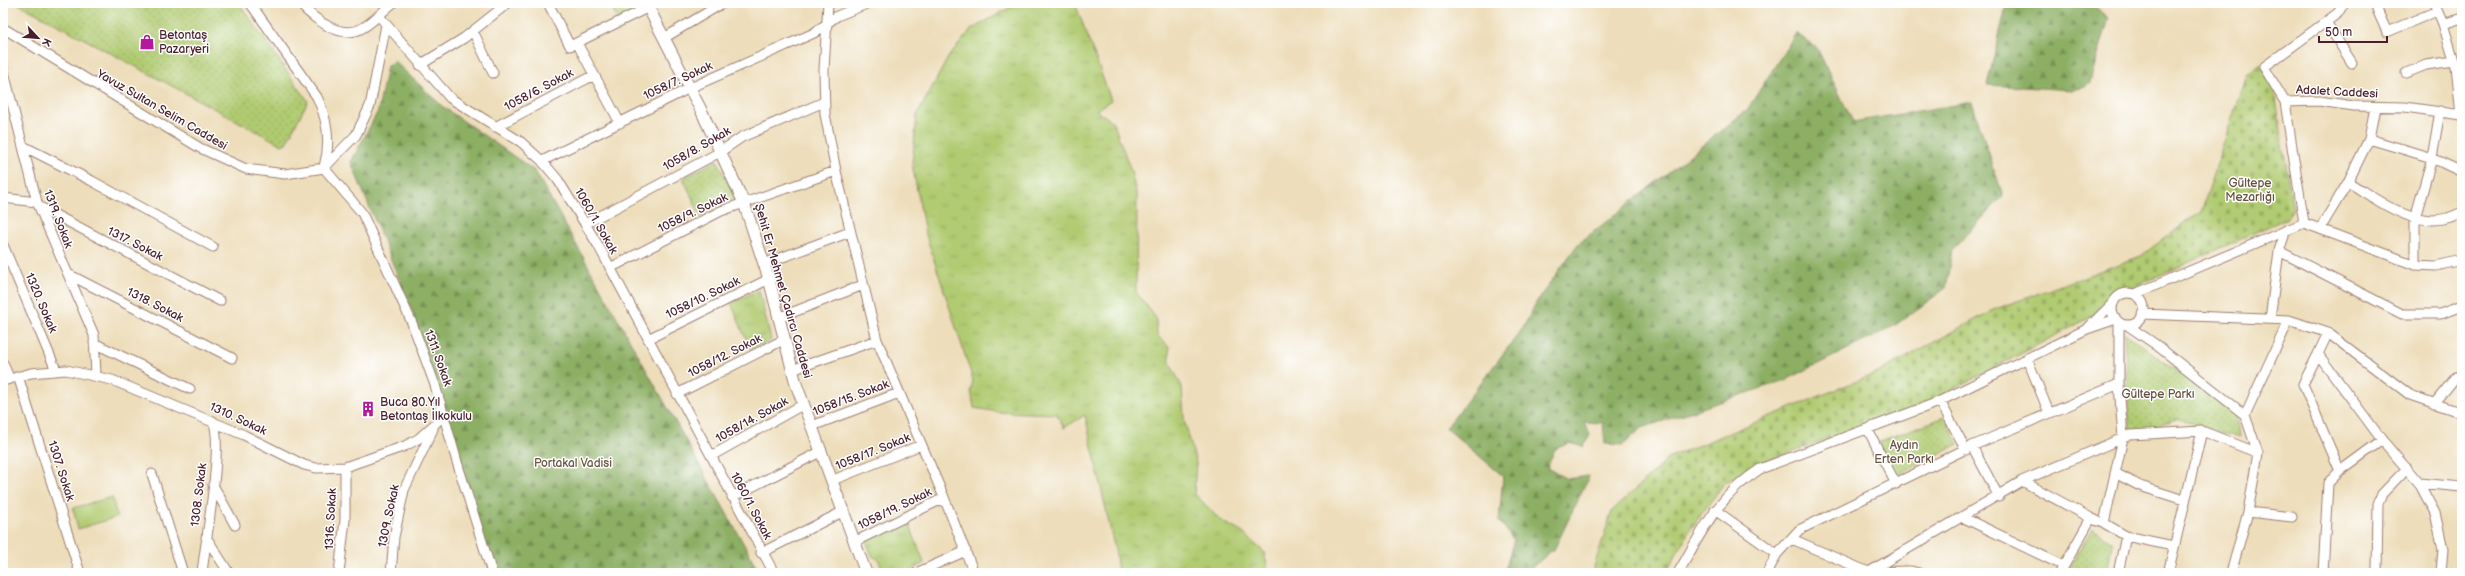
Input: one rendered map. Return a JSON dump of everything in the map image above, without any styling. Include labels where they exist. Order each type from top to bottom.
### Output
[{"type":"main road","name":"Şehit Er Mehmet Çadırcı Caddesi","points":[[647,5],[690,88],[744,203],[769,279],[783,340],[792,370],[856,541],[865,573]]},
{"type":"street","points":[[250,3],[317,97],[324,111],[327,122],[328,154],[324,168]]},
{"type":"street","points":[[299,3],[328,26],[342,32],[355,32],[363,28],[380,16],[393,3]]},
{"type":"street","points":[[420,65],[473,30],[508,3]]},
{"type":"street","points":[[548,3],[570,46],[647,5]]},
{"type":"street","points":[[664,38],[723,3]]},
{"type":"street","points":[[828,3],[825,26],[824,102],[836,171],[876,340],[944,498],[974,573]]},
{"type":"street","name":"1058/7. Sokak","points":[[542,161],[690,88],[814,33],[837,16],[869,3]]},
{"type":"street","points":[[2285,102],[2264,67],[2338,13],[2344,3]]},
{"type":"street","points":[[2374,3],[2387,32],[2435,7],[2443,24],[2454,61],[2462,115]]},
{"type":"street","name":"1060/1. Sokak","points":[[380,16],[420,65],[450,98],[521,142],[542,161],[558,180],[610,268],[761,552],[774,573]]},
{"type":"street","points":[[2443,24],[2462,18]]},
{"type":"street","points":[[2326,22],[2352,63]]},
{"type":"street","points":[[324,168],[350,143],[365,118],[370,106],[386,25]]},
{"type":"street","points":[[473,30],[493,73]]},
{"type":"street","name":"Yavuz Sultan Selim Caddesi","points":[[5,32],[115,98],[228,162],[246,169],[279,174],[324,168]]},
{"type":"street","points":[[577,43],[620,123]]},
{"type":"street","points":[[2406,73],[2426,65],[2454,61]]},
{"type":"street","name":"1319. Sokak","points":[[3,68],[38,205],[94,335],[96,375]]},
{"type":"street","name":"1058/6. Sokak","points":[[495,127],[594,75]]},
{"type":"street","name":"Adalet Caddesi","points":[[2304,223],[2285,102],[2319,101],[2376,107],[2405,107],[2462,115]]},
{"type":"street","name":"1058/8. Sokak","points":[[585,224],[720,152],[742,137],[824,102]]},
{"type":"street","points":[[2320,229],[2348,182],[2369,139],[2376,107]]},
{"type":"street","points":[[2415,265],[2415,218],[2432,158],[2440,111]]},
{"type":"street","points":[[2369,139],[2432,158],[2462,172]]},
{"type":"street","points":[[23,146],[92,181],[213,247]]},
{"type":"street","name":"1311. Sokak","points":[[324,168],[362,213],[412,323],[441,404],[457,462],[492,573]]},
{"type":"street","name":"1058/9. Sokak","points":[[610,268],[721,211],[836,171]]},
{"type":"street","points":[[2348,182],[2393,210],[2415,218],[2436,222],[2462,212]]},
{"type":"street","points":[[3,198],[38,205]]},
{"type":"street","name":"1317. Sokak","points":[[38,205],[220,301]]},
{"type":"street","points":[[2087,329],[2125,293],[2135,294],[2304,223],[2415,265],[2436,266],[2462,260]]},
{"type":"street","points":[[2270,320],[2279,251],[2286,230]]},
{"type":"street","points":[[764,264],[850,232]]},
{"type":"street","name":"1320. Sokak","points":[[3,245],[56,370]]},
{"type":"street","points":[[2279,251],[2402,314],[2440,314],[2462,306]]},
{"type":"street","name":"1318. Sokak","points":[[68,274],[232,358]]},
{"type":"street","name":"1058/10. Sokak","points":[[648,339],[769,279]]},
{"type":"street","points":[[778,318],[863,285]]},
{"type":"street","points":[[1678,573],[1715,510],[1735,487],[1760,469],[1868,430],[1940,401],[2087,329],[2120,322],[2136,322],[2142,314],[2142,301],[2135,294]]},
{"type":"street","points":[[2114,302],[2112,310],[2120,322],[2155,344],[2245,416],[2258,453],[2248,512],[2231,573]]},
{"type":"street","points":[[2142,314],[2289,320],[2328,333],[2410,395],[2462,413]]},
{"type":"street","points":[[2245,416],[2289,320]]},
{"type":"street","points":[[2104,523],[2123,438],[2119,384],[2120,322]]},
{"type":"street","points":[[2328,333],[2303,384],[2340,471]]},
{"type":"street","name":"1058/12. Sokak","points":[[677,394],[783,340]]},
{"type":"street","points":[[792,370],[876,340]]},
{"type":"street","points":[[94,343],[190,389]]},
{"type":"street","points":[[2318,354],[2382,440],[2419,483],[2435,513],[2442,549],[2442,573]]},
{"type":"street","points":[[2027,358],[2049,414]]},
{"type":"street","name":"1307. Sokak","points":[[3,363],[10,378],[80,573]]},
{"type":"street","name":"1310. Sokak","points":[[10,378],[56,370],[96,375],[112,380],[213,421],[304,465],[316,468],[345,467],[405,446],[418,440],[437,422]]},
{"type":"street","points":[[2434,404],[2456,377],[2462,376]]},
{"type":"street","points":[[1767,573],[1777,554],[1799,530],[1969,448],[2119,384]]},
{"type":"street","name":"1058/15. Sokak","points":[[812,426],[898,393]]},
{"type":"street","points":[[1940,401],[1999,497]]},
{"type":"street","points":[[437,422],[441,404]]},
{"type":"street","name":"1058/14. Sokak","points":[[711,456],[804,404]]},
{"type":"street","name":"1308. Sokak","points":[[202,573],[213,486],[217,437],[213,421]]},
{"type":"street","name":"1309. Sokak","points":[[391,573],[394,537],[404,490],[437,422]]},
{"type":"street","points":[[1868,430],[1896,484]]},
{"type":"street","points":[[1868,573],[1962,517],[1999,497],[2022,481],[2130,435],[2202,431],[2258,453]]},
{"type":"street","points":[[2168,573],[2184,500],[2202,431]]},
{"type":"street","points":[[2323,573],[2328,483],[2340,471],[2382,440]]},
{"type":"street","name":"1058/17. Sokak","points":[[833,480],[921,445]]},
{"type":"street","points":[[732,497],[822,452]]},
{"type":"street","name":"1316. Sokak","points":[[339,573],[345,520],[345,467]]},
{"type":"street","points":[[2377,573],[2378,504],[2382,494],[2407,468]]},
{"type":"street","points":[[2115,473],[2151,490],[2184,500]]},
{"type":"street","points":[[152,474],[183,573]]},
{"type":"street","points":[[2022,481],[2091,518],[2104,523],[2126,536],[2173,546]]},
{"type":"street","points":[[2419,483],[2462,487]]},
{"type":"street","points":[[213,486],[235,525]]},
{"type":"street","name":"1058/19. Sokak","points":[[856,541],[944,498]]},
{"type":"street","points":[[761,552],[844,510]]},
{"type":"street","points":[[1715,510],[1777,554]]},
{"type":"street","points":[[2248,512],[2292,517]]},
{"type":"street","points":[[1962,517],[2062,570],[2091,518]]},
{"type":"street","points":[[2118,573],[2126,536]]},
{"type":"street","points":[[206,537],[227,570]]},
{"type":"street","points":[[1792,539],[1868,573],[1911,570],[1919,573]]},
{"type":"street","points":[[916,573],[966,551]]},
{"type":"green space","points":[[17,3],[239,3],[308,101],[286,143],[282,145]]},
{"type":"green space","points":[[609,3],[643,3],[646,9],[619,22]]},
{"type":"green space","points":[[1018,3],[1075,3],[1111,100],[1096,110],[1113,122],[1131,171],[1137,197],[1136,292],[1156,318],[1157,335],[1169,347],[1170,363],[1182,387],[1184,419],[1196,463],[1194,493],[1220,520],[1243,533],[1264,552],[1269,573],[1118,573],[1116,555],[1085,415],[1064,428],[1057,414],[998,412],[974,408],[971,391],[973,380],[925,232],[912,164],[917,115],[949,56],[972,29]]},
{"type":"green space","points":[[2007,3],[2089,3],[2109,18],[2090,82],[2085,87],[2073,90],[1987,85]]},
{"type":"green space","points":[[1796,33],[1817,48],[1853,122],[1972,102],[2003,196],[1952,250],[1946,288],[1894,326],[1786,380],[1642,428],[1623,445],[1605,444],[1603,423],[1584,422],[1590,435],[1583,447],[1570,443],[1555,449],[1547,468],[1567,479],[1589,476],[1555,548],[1525,573],[1504,573],[1514,540],[1499,521],[1503,476],[1446,428],[1523,328],[1537,301],[1578,244],[1747,110]]},
{"type":"green space","name":"Portakal Vadisi","points":[[394,61],[442,106],[535,171],[760,573],[491,573],[412,311],[351,162],[378,111],[387,66]]},
{"type":"green space","name":"Gültepe Mezarlığı","points":[[2261,64],[2275,93],[2293,210],[2287,218],[2112,297],[2091,317],[1925,404],[1763,462],[1724,483],[1688,533],[1666,573],[1592,573],[1612,511],[1670,457],[1879,372],[1993,310],[2141,256],[2202,210],[2246,75]]},
{"type":"green space","points":[[717,160],[736,199],[701,217],[683,178]]},
{"type":"green space","points":[[759,290],[771,340],[751,351],[731,303]]},
{"type":"green space","name":"Gültepe Parkı","points":[[2124,332],[2236,415],[2239,438],[2177,419],[2130,435]]},
{"type":"green space","name":"Aydın Erten Parkı","points":[[1945,417],[1959,444],[1895,476],[1878,442]]},
{"type":"green space","points":[[112,497],[117,517],[78,529],[73,508]]},
{"type":"green space","points":[[908,520],[924,563],[906,573],[884,573],[878,559],[872,556],[866,540]]},
{"type":"green space","points":[[2092,528],[2112,542],[2107,573],[2067,573]]},
{"type":"place","name":"Betontaş Pazaryeri","points":[[147,42]]},
{"type":"place","name":"Buca 80.Yıl Betontaş İlkokulu","points":[[368,409]]}]
